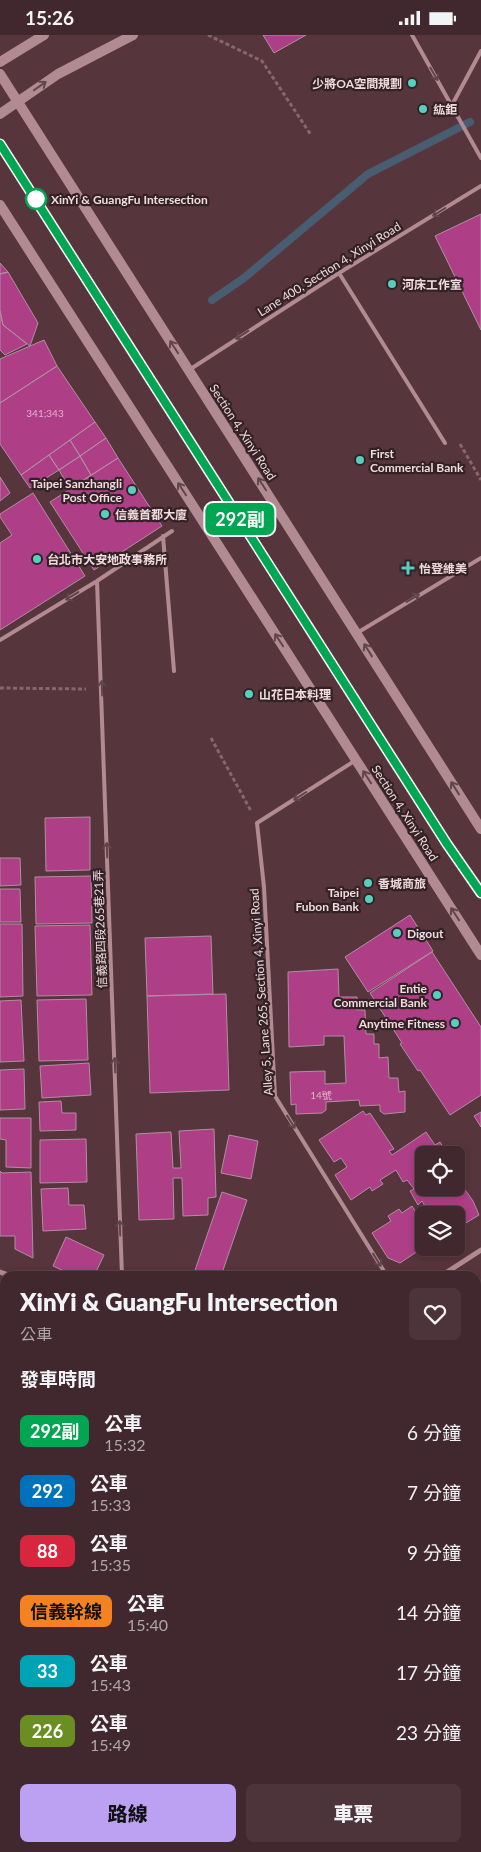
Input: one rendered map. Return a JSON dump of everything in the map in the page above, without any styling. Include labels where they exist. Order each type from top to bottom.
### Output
[{"type":"main road","points":[[0,62],[44,35]]},
{"type":"main road","points":[[0,114],[58,74],[133,35]]},
{"type":"main road","name":"Section 4, Xinyi Road","points":[[0,74],[481,829]]},
{"type":"main road","name":"Section 4, Xinyi Road","points":[[0,205],[481,955]]},
{"type":"street","points":[[449,1271],[481,1250]]},
{"type":"lane","points":[[412,35],[457,112],[481,158]]},
{"type":"lane","points":[[452,105],[481,51]]},
{"type":"lane","name":"Section 4, Xinyi Road","points":[[0,144],[447,844],[481,893]]},
{"type":"lane","name":"Lane 400, Section 4, Xinyi Road","points":[[189,370],[339,273],[481,186]]},
{"type":"lane","points":[[339,273],[445,443]]},
{"type":"lane","points":[[0,640],[97,581],[172,531]]},
{"type":"lane","points":[[163,536],[174,671]]},
{"type":"lane","points":[[357,633],[481,558]]},
{"type":"lane","name":"信義路四段265巷21弄","points":[[97,581],[122,1271]]},
{"type":"lane","points":[[257,823],[356,760]]},
{"type":"lane","name":"Alley 5, Lane 265, Section 4, Xinyi Road","points":[[257,823],[264,887],[275,1096],[384,1271]]},
{"type":"path","points":[[208,35],[262,61],[311,135]]},
{"type":"path","points":[[445,443],[457,439],[481,480]]},
{"type":"path","points":[[0,688],[102,689]]},
{"type":"path","points":[[212,738],[257,823]]},
{"type":"building","points":[[263,35],[306,35],[274,53]]},
{"type":"building","points":[[481,214],[481,330],[435,236]]},
{"type":"building","points":[[0,263],[8,272],[0,274]]},
{"type":"building","points":[[8,272],[38,323],[30,346],[3,325],[0,311],[0,274]]},
{"type":"building","points":[[0,311],[3,325],[27,344],[5,355],[0,350]]},
{"type":"building","points":[[44,340],[57,366],[0,403],[0,359]]},
{"type":"building","points":[[57,366],[95,422],[21,475],[0,444],[0,403]]},
{"type":"building","points":[[95,422],[106,438],[80,456],[70,440]]},
{"type":"building","points":[[106,438],[118,458],[91,475],[80,456]]},
{"type":"building","points":[[70,440],[80,456],[59,470],[49,455]]},
{"type":"building","points":[[49,455],[59,470],[30,488],[21,475]]},
{"type":"building","points":[[80,456],[91,475],[70,489],[59,470]]},
{"type":"building","name":"信義首都大廈","points":[[118,458],[162,526],[94,570],[50,502]]},
{"type":"building","points":[[0,477],[10,493],[0,501]]},
{"type":"building","name":"台北市大安地政事務所","points":[[33,493],[85,576],[0,630],[0,543],[12,535],[0,514]]},
{"type":"building","points":[[90,817],[90,870],[46,871],[45,818]]},
{"type":"building","points":[[0,858],[20,858],[21,885],[0,886]]},
{"type":"building","points":[[91,876],[92,923],[36,924],[35,877]]},
{"type":"building","points":[[0,889],[20,889],[21,922],[0,922]]},
{"type":"building","points":[[410,915],[433,951],[368,992],[345,957]]},
{"type":"building","points":[[0,924],[22,924],[23,996],[0,997]]},
{"type":"building","points":[[90,925],[92,995],[37,996],[35,926]]},
{"type":"building","points":[[211,936],[213,994],[147,996],[145,938]]},
{"type":"building","points":[[432,952],[481,1027],[481,1095],[450,1115],[400,1044],[402,1043],[370,993]]},
{"type":"building","points":[[338,969],[339,997],[357,997],[357,1010],[365,1010],[366,1034],[374,1034],[374,1044],[379,1044],[379,1058],[388,1057],[389,1078],[398,1078],[399,1092],[405,1091],[405,1112],[384,1114],[380,1111],[380,1105],[360,1106],[359,1100],[326,1102],[326,1110],[322,1113],[296,1114],[296,1104],[291,1105],[290,1072],[325,1071],[325,1084],[346,1083],[344,1036],[324,1036],[324,1045],[289,1047],[288,972]]},
{"type":"building","points":[[226,994],[229,1090],[150,1093],[147,996]]},
{"type":"building","points":[[86,999],[88,1060],[39,1061],[37,1000]]},
{"type":"building","points":[[21,1000],[24,1061],[0,1062],[0,1001]]},
{"type":"building","points":[[89,1063],[91,1095],[42,1098],[40,1066]]},
{"type":"building","points":[[24,1069],[25,1109],[0,1110],[0,1070]]},
{"type":"building","points":[[61,1101],[62,1113],[76,1113],[76,1130],[40,1131],[39,1102]]},
{"type":"building","points":[[363,1111],[366,1115],[370,1113],[394,1149],[389,1151],[392,1155],[426,1132],[435,1145],[440,1142],[442,1146],[415,1146],[415,1196],[465,1196],[465,1190],[473,1201],[479,1215],[465,1224],[465,1206],[425,1206],[422,1201],[418,1205],[410,1191],[414,1189],[407,1180],[403,1182],[396,1170],[380,1180],[383,1184],[372,1191],[370,1187],[351,1200],[335,1175],[347,1167],[341,1158],[334,1162],[319,1140]]},
{"type":"building","points":[[481,1112],[481,1127],[474,1116]]},
{"type":"building","points":[[0,1118],[31,1118],[31,1168],[6,1167],[6,1140],[0,1139]]},
{"type":"building","points":[[214,1129],[216,1197],[208,1198],[208,1215],[183,1216],[182,1178],[173,1178],[174,1219],[139,1220],[136,1134],[171,1132],[173,1168],[181,1168],[179,1131]]},
{"type":"building","points":[[229,1135],[258,1141],[251,1179],[221,1173]]},
{"type":"building","points":[[86,1139],[87,1182],[40,1183],[40,1140]]},
{"type":"building","points":[[0,1171],[2,1173],[31,1172],[33,1258],[15,1249],[15,1236],[0,1236]]},
{"type":"building","points":[[68,1188],[69,1205],[84,1205],[86,1229],[43,1231],[41,1189]]},
{"type":"building","points":[[222,1192],[247,1200],[223,1271],[195,1271]]},
{"type":"building","points":[[412,1206],[415,1211],[415,1253],[400,1263],[388,1258],[372,1233],[391,1221],[388,1216],[399,1209],[402,1213]]},
{"type":"building","points":[[66,1237],[104,1255],[96,1271],[64,1271],[53,1266]]},
{"type":"waterway","points":[[212,300],[244,278],[368,174],[470,122]]},
{"type":"bus line","name":"292副","points":[[0,144],[447,844],[481,893]]},
{"type":"place","name":"少將OA空間規劃","points":[[412,83]]},
{"type":"place","name":"紘鉅","points":[[423,109]]},
{"type":"place","name":"XinYi & GuangFu Intersection","points":[[36,199]]},
{"type":"place","name":"河床工作室","points":[[392,284]]},
{"type":"place","name":"First Commercial Bank","points":[[360,460]]},
{"type":"place","name":"Taipei Sanzhangli Post Office","points":[[132,490]]},
{"type":"place","name":"信義首都大廈","points":[[105,514]]},
{"type":"place","name":"台北市大安地政事務所","points":[[37,559]]},
{"type":"place","name":"怡登維美","points":[[408,568]]},
{"type":"place","name":"山花日本料理","points":[[249,694]]},
{"type":"place","name":"香城商旅","points":[[368,883]]},
{"type":"place","name":"Taipei Fubon Bank","points":[[369,899]]},
{"type":"place","name":"Digout","points":[[397,933]]},
{"type":"place","name":"Entie Commercial Bank","points":[[437,995]]},
{"type":"place","name":"Anytime Fitness","points":[[455,1023]]}]
